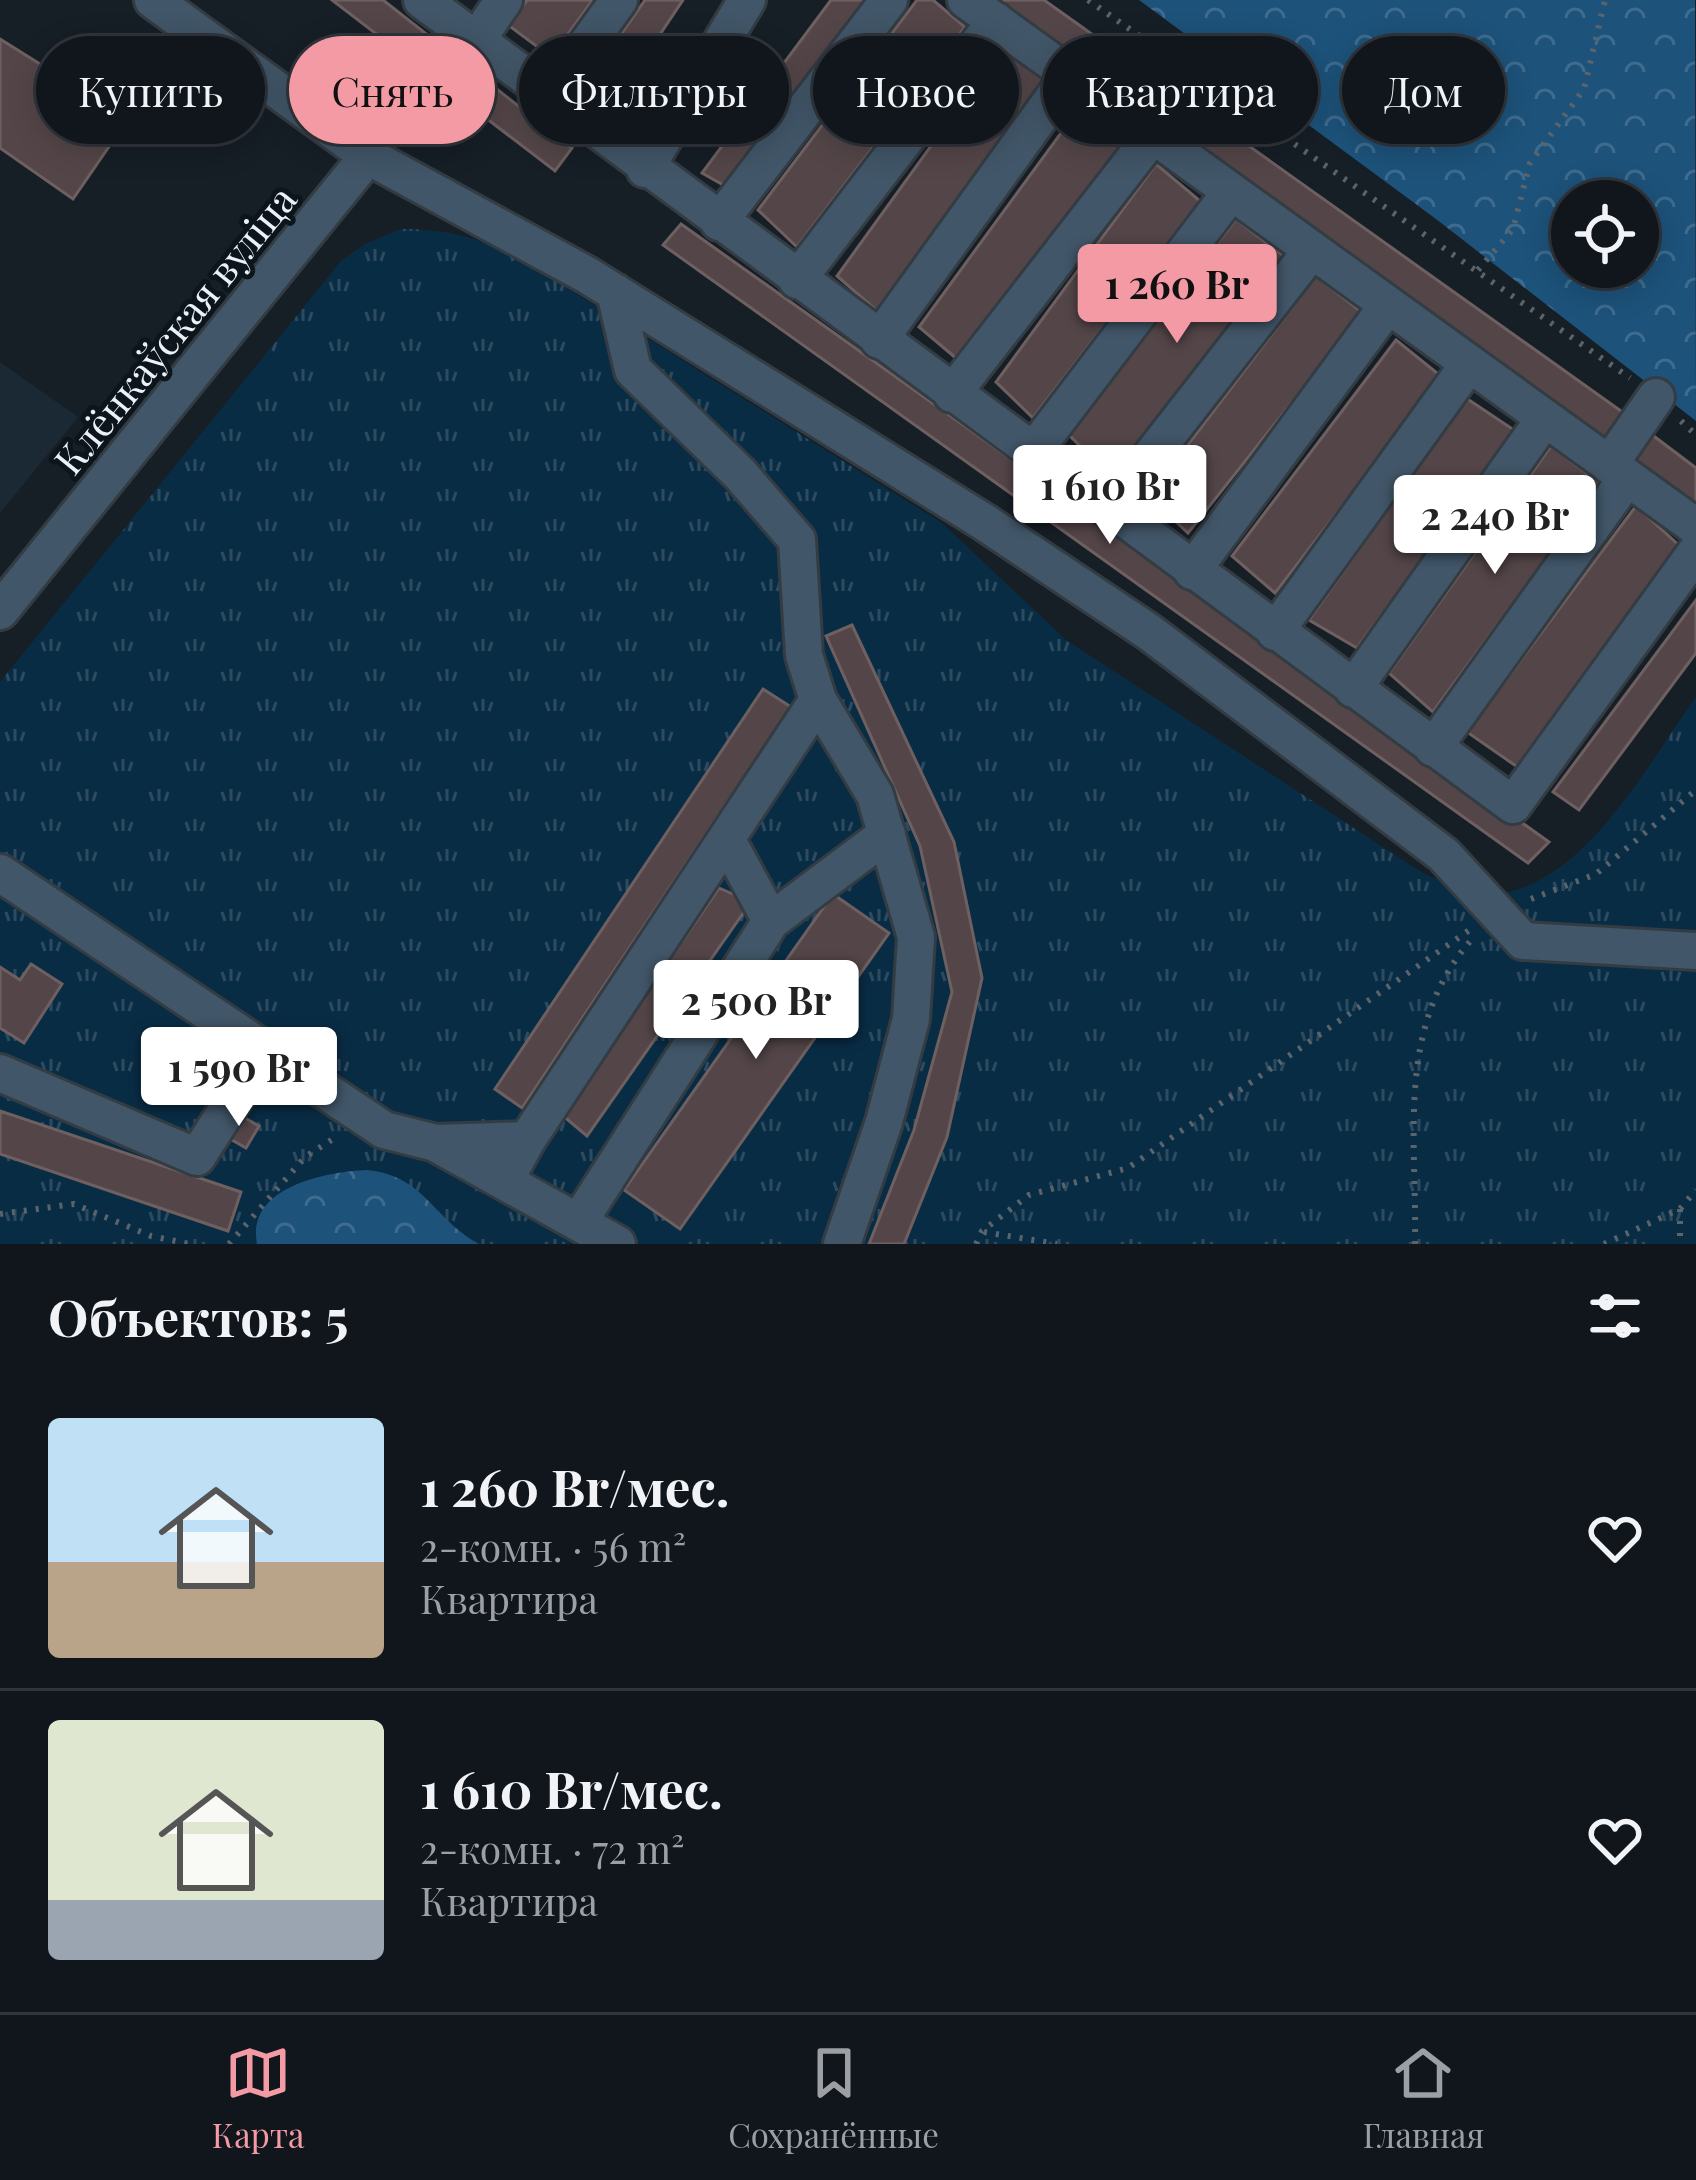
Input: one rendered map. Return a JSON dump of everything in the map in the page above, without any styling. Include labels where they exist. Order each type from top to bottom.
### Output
[{"type":"street","points":[[153,0],[368,156],[615,292],[984,522],[1149,632],[1444,854],[1523,941],[1696,951]]},
{"type":"street","points":[[422,0],[469,36]]},
{"type":"street","points":[[479,36],[504,0]]},
{"type":"street","points":[[593,36],[619,0]]},
{"type":"street","points":[[645,169],[747,0]]},
{"type":"street","points":[[719,222],[890,0]]},
{"type":"street","points":[[797,280],[981,11],[1043,56]]},
{"type":"street","points":[[495,56],[519,74]]},
{"type":"street","points":[[879,340],[1043,112]]},
{"type":"street","points":[[612,144],[1514,805],[1696,552]]},
{"type":"street","points":[[952,394],[1146,144]]},
{"type":"street","points":[[1165,144],[1696,527]]},
{"type":"street","name":"Клёнкаўская вуліца","points":[[0,611],[368,156]]},
{"type":"street","points":[[1033,453],[1232,192]]},
{"type":"street","points":[[1109,510],[1312,250]]},
{"type":"street","points":[[615,292],[632,370],[740,474],[797,540],[804,655],[818,700],[875,795],[916,937],[911,1018],[884,1122],[842,1244]]},
{"type":"street","points":[[1192,571],[1388,305]]},
{"type":"street","points":[[1275,632],[1469,364]]},
{"type":"street","points":[[1433,748],[1618,471],[1656,397]]},
{"type":"street","points":[[1353,689],[1545,418]]},
{"type":"street","points":[[506,1180],[527,1140],[818,700]]},
{"type":"street","points":[[580,1220],[771,921],[886,834]]},
{"type":"street","points":[[728,840],[771,921]]},
{"type":"street","points":[[5,887],[384,1130],[436,1143],[617,1244]]},
{"type":"street","points":[[0,1073],[197,1157],[264,1052]]},
{"type":"street","points":[[436,1143],[527,1140]]},
{"type":"path","points":[[1088,0],[1656,397],[1696,435]]},
{"type":"path","points":[[1478,270],[1514,230],[1530,163],[1584,89],[1605,0]]},
{"type":"path","points":[[976,1244],[982,1232],[1029,1195],[1128,1168],[1496,912],[1596,874],[1696,790]]},
{"type":"path","points":[[1414,1244],[1415,1059],[1432,998],[1462,949],[1496,912]]},
{"type":"path","points":[[229,1244],[305,1157],[364,1118]]},
{"type":"path","points":[[1604,1244],[1680,1209],[1696,1190]]},
{"type":"path","points":[[0,1214],[74,1204],[151,1236],[190,1244]]},
{"type":"path","points":[[1680,1209],[1680,1244]]},
{"type":"path","points":[[982,1232],[1057,1244]]},
{"type":"shaded area","points":[[0,362],[78,417],[0,513]]},
{"type":"green space","points":[[1139,0],[1695,0],[1696,421],[1318,132],[1318,36],[1188,36]]},
{"type":"green space","points":[[401,229],[460,235],[516,256],[942,523],[1066,640],[1421,872],[1450,885],[1502,893],[1533,884],[1562,866],[1613,814],[1696,697],[1696,1244],[0,1244],[0,682],[341,261],[365,244]]},
{"type":"green space","points":[[367,1170],[416,1189],[479,1244],[257,1244],[257,1225],[276,1196],[311,1179]]},
{"type":"building","points":[[332,0],[383,0],[429,36],[379,36]]},
{"type":"building","points":[[527,0],[593,0],[566,36],[523,36],[508,25]]},
{"type":"building","points":[[645,0],[683,0],[659,36],[620,36]]},
{"type":"building","points":[[831,0],[873,0],[845,36],[813,36],[813,77],[789,108],[789,56]]},
{"type":"building","points":[[917,0],[933,0],[965,27],[958,36],[890,36]]},
{"type":"building","points":[[998,0],[1044,0],[1095,36],[1048,36]]},
{"type":"building","points":[[0,39],[36,62],[36,144],[111,144],[73,199],[0,148]]},
{"type":"building","points":[[1019,62],[1043,80],[1019,119]]},
{"type":"building","points":[[495,88],[519,106],[519,143],[495,125]]},
{"type":"building","points":[[813,137],[813,144],[876,144],[797,247],[758,210]]},
{"type":"building","points":[[520,144],[567,144],[572,148],[555,171]]},
{"type":"building","points":[[724,144],[761,144],[727,187],[702,173]]},
{"type":"building","points":[[932,144],[1000,144],[877,311],[837,276]]},
{"type":"building","points":[[1053,144],[1128,144],[957,359],[919,327]]},
{"type":"building","points":[[1196,144],[1246,144],[1628,416],[1606,442]]},
{"type":"building","points":[[1156,164],[1200,201],[1033,418],[996,382]]},
{"type":"building","points":[[1236,219],[1286,258],[1111,476],[1069,435]]},
{"type":"building","points":[[681,224],[1549,842],[1528,863],[663,245]]},
{"type":"building","points":[[1316,276],[1363,313],[1188,533],[1149,496]]},
{"type":"building","points":[[1396,340],[1442,377],[1275,593],[1232,556]]},
{"type":"building","points":[[1466,398],[1517,432],[1357,648],[1309,620]]},
{"type":"building","points":[[1651,434],[1696,468],[1696,511],[1629,466]]},
{"type":"building","points":[[1551,446],[1601,484],[1433,712],[1389,673]]},
{"type":"building","points":[[1636,506],[1683,549],[1526,773],[1467,732]]},
{"type":"building","points":[[1696,600],[1696,653],[1579,810],[1553,792]]},
{"type":"building","points":[[852,625],[954,842],[982,978],[947,1137],[904,1244],[869,1244],[914,1130],[952,992],[920,846],[826,636]]},
{"type":"building","points":[[763,689],[791,707],[522,1108],[495,1089]]},
{"type":"building","points":[[719,888],[751,902],[587,1136],[562,1115]]},
{"type":"building","points":[[833,894],[889,933],[680,1229],[624,1190]]},
{"type":"building","points":[[31,964],[62,984],[24,1043],[0,1028],[0,967],[20,980]]},
{"type":"building","points":[[231,1110],[259,1126],[246,1148],[218,1132]]},
{"type":"building","points":[[0,1111],[241,1192],[228,1231],[0,1154]]}]
